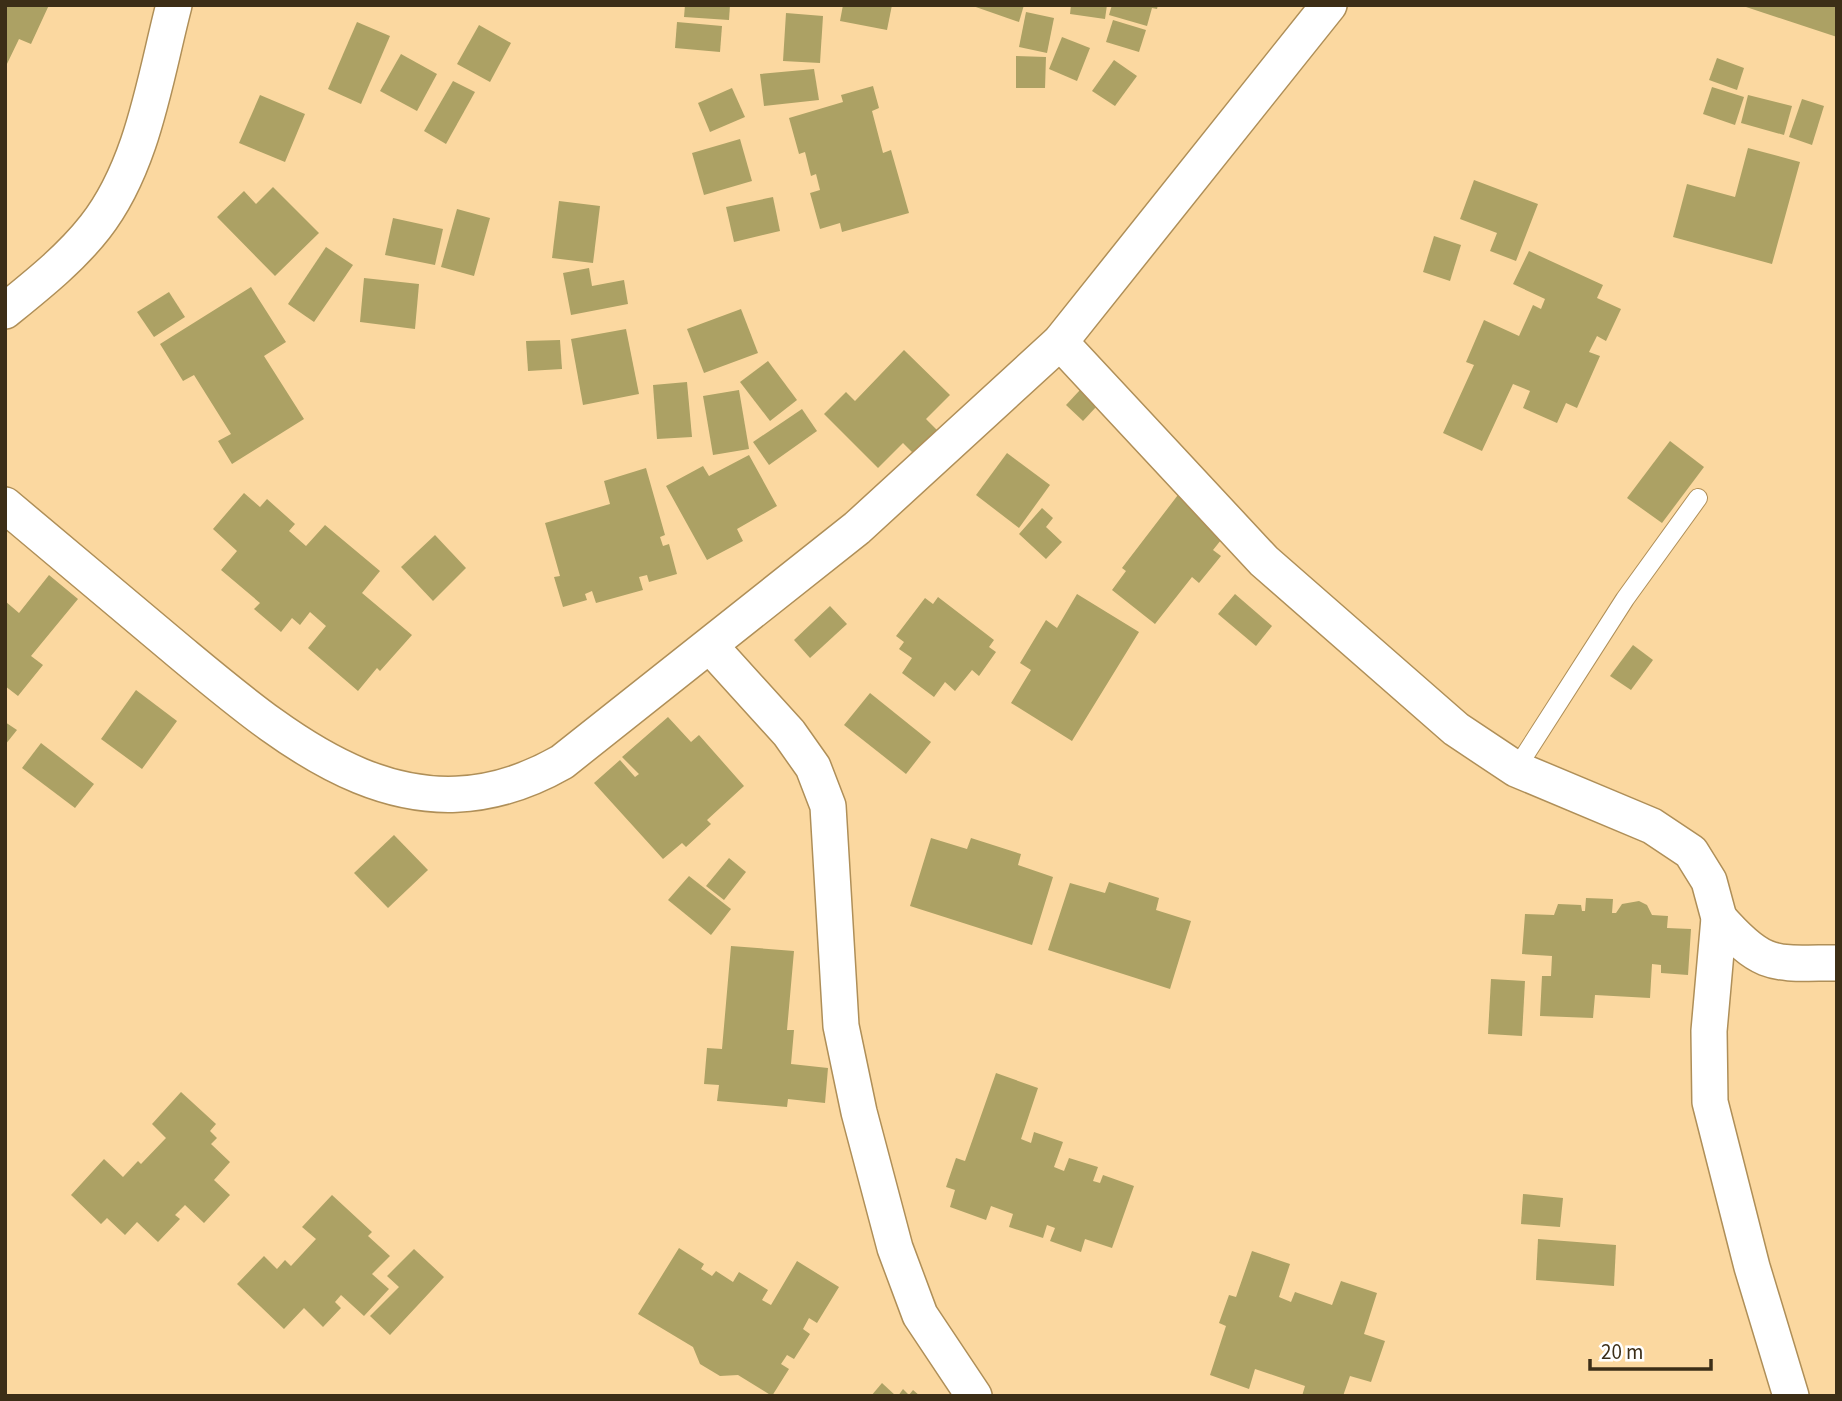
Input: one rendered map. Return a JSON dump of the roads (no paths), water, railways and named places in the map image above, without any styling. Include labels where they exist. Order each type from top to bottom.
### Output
[{"type":"street","points":[[5,311],[53,272],[96,227],[121,186],[146,114],[174,5]]},
{"type":"street","points":[[5,505],[272,728],[344,770],[422,793],[458,795],[495,792],[532,780],[562,762],[711,647],[856,528],[1060,342],[1329,5]]},
{"type":"street","points":[[1060,342],[1264,561],[1456,729],[1516,769],[1652,826],[1691,852],[1709,881],[1719,918],[1709,1031],[1710,1102],[1752,1267],[1791,1396]]},
{"type":"street","points":[[711,647],[789,733],[813,767],[828,806],[841,1026],[859,1112],[895,1248],[920,1315],[974,1396]]},
{"type":"street","points":[[1719,918],[1745,947],[1762,957],[1778,963],[1837,963]]},
{"type":"lane","points":[[1516,769],[1625,599],[1698,498]]}]
